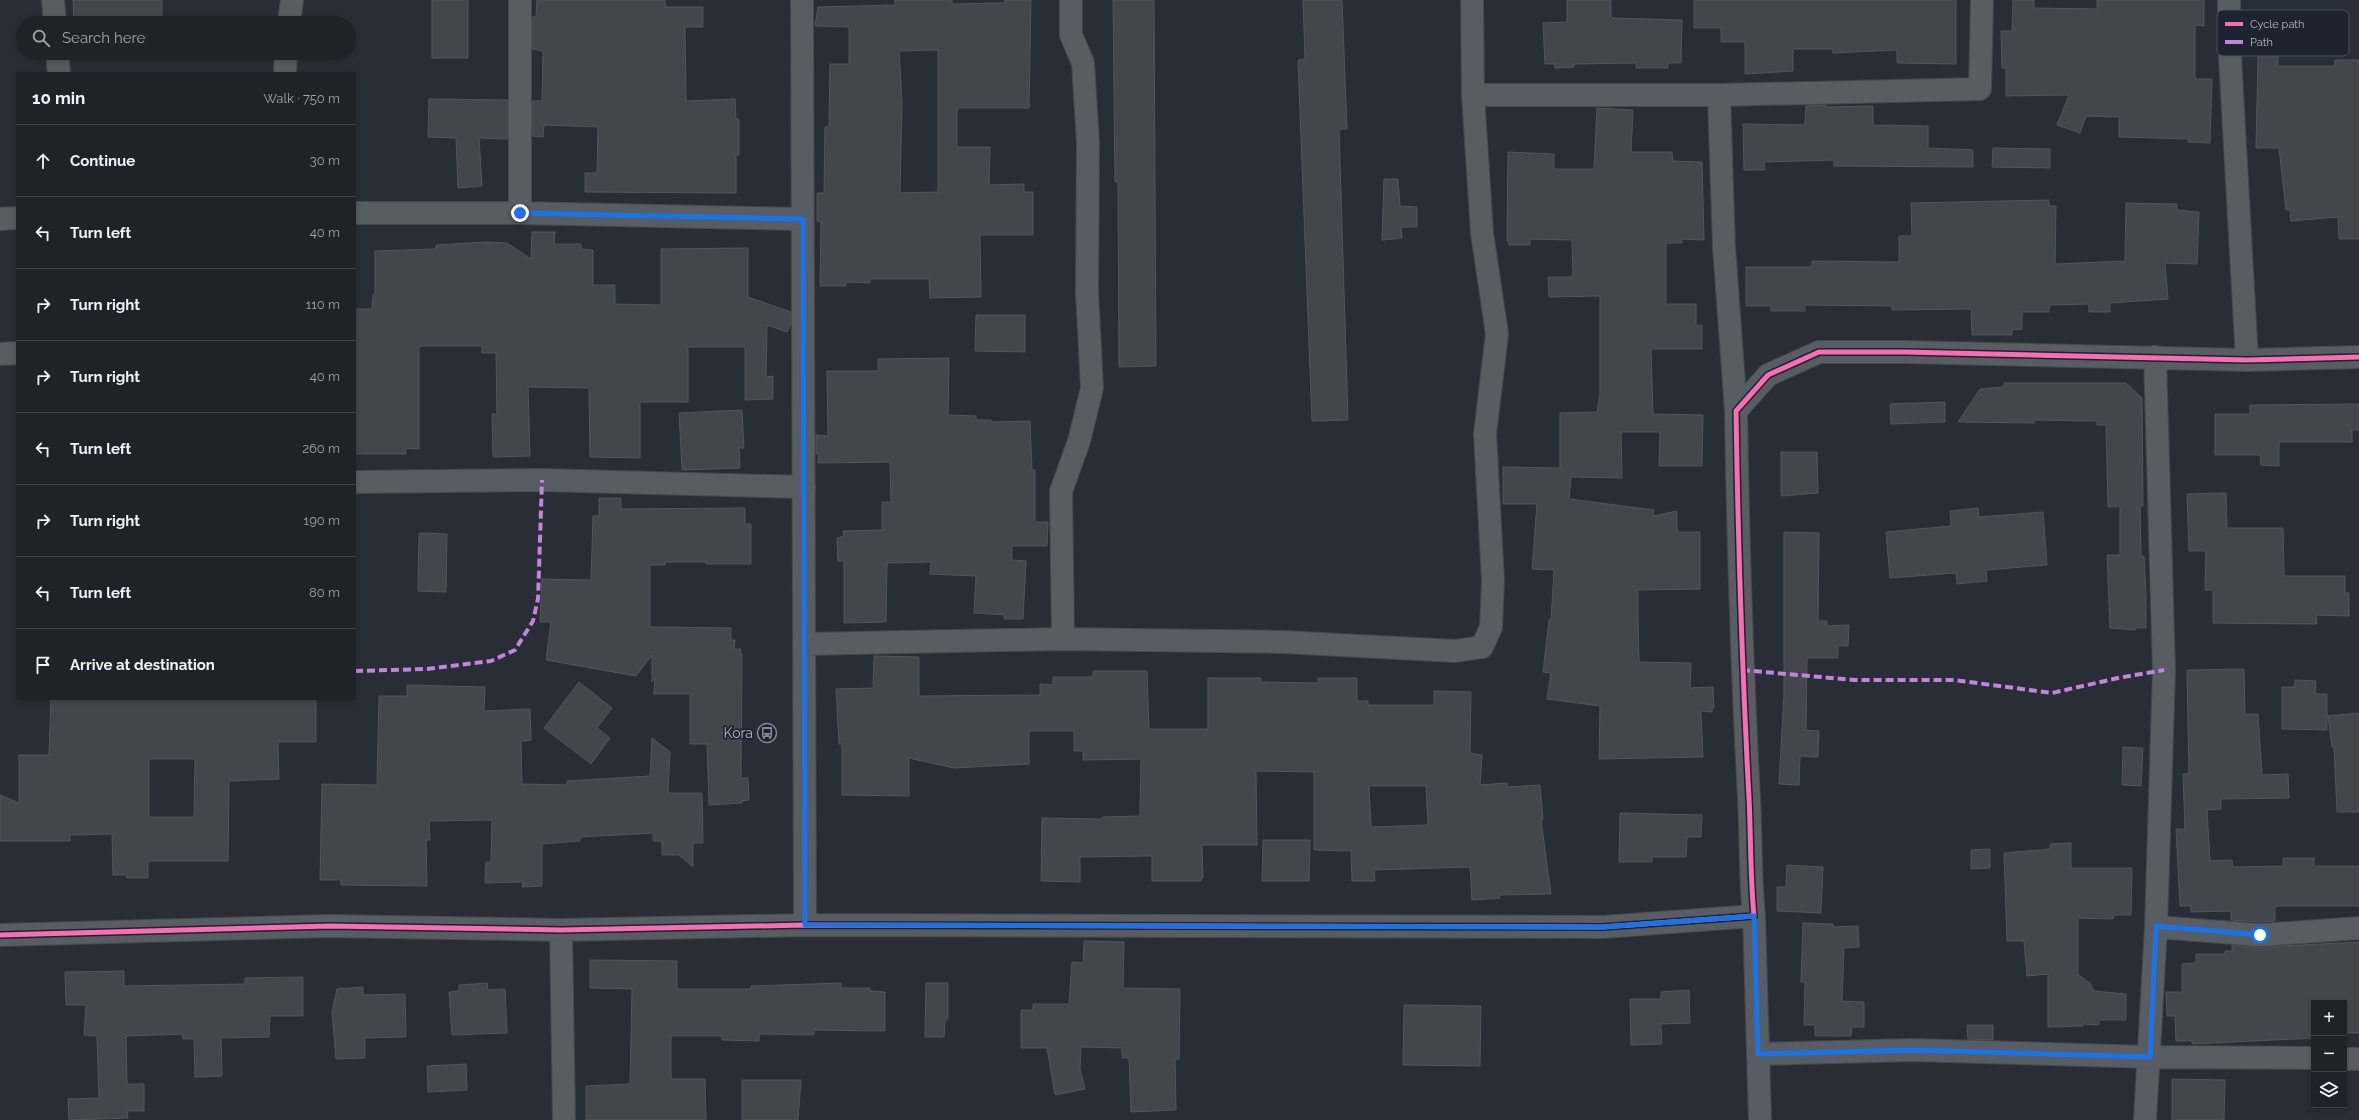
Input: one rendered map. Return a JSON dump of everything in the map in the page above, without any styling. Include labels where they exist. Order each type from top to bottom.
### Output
[{"type":"street","points":[[53,0],[54,16]]},
{"type":"street","points":[[290,16],[292,0]]},
{"type":"street","points":[[520,0],[520,213]]},
{"type":"street","points":[[802,0],[805,925]]},
{"type":"street","points":[[1063,639],[1061,491],[1080,440],[1092,388],[1087,292],[1088,143],[1083,63],[1071,35],[1071,0]]},
{"type":"street","points":[[804,644],[1063,639],[1283,642],[1455,651],[1482,647],[1491,628],[1493,581],[1485,434],[1497,334],[1482,233],[1473,95],[1472,0]]},
{"type":"street","points":[[1473,95],[1719,95],[1980,88],[1982,0]]},
{"type":"street","points":[[2230,56],[2247,360]]},
{"type":"street","points":[[58,60],[59,72]]},
{"type":"street","points":[[285,72],[286,60]]},
{"type":"street","points":[[1719,95],[1724,247],[1736,411],[1742,670],[1750,825],[1750,872],[1754,916],[1760,1120]]},
{"type":"street","points":[[356,213],[520,213],[803,219]]},
{"type":"street","points":[[0,220],[16,218]]},
{"type":"street","points":[[1736,411],[1768,376],[1819,352],[2155,357],[2247,360],[2359,357]]},
{"type":"street","points":[[0,354],[16,353]]},
{"type":"street","points":[[2145,1120],[2150,1057],[2156,926],[2164,670],[2155,357]]},
{"type":"street","points":[[356,482],[542,480],[804,488]]},
{"type":"street","points":[[0,935],[330,926],[561,930],[805,925],[1603,927],[1754,916]]},
{"type":"street","points":[[2156,926],[2260,935],[2359,928]]},
{"type":"street","points":[[561,930],[564,1120]]},
{"type":"street","points":[[1758,1054],[1913,1050],[2150,1057],[2311,1058]]},
{"type":"street","points":[[2347,1059],[2359,1059]]},
{"type":"building","points":[[73,0],[162,0],[162,16],[74,16]]},
{"type":"building","points":[[432,0],[468,0],[468,58],[432,58]]},
{"type":"building","points":[[537,0],[665,0],[665,7],[703,7],[703,27],[685,27],[686,101],[735,99],[736,119],[739,119],[739,155],[736,155],[736,193],[585,192],[585,173],[597,173],[598,127],[544,125],[543,137],[532,136],[532,101],[542,101],[543,51],[532,49],[532,17],[536,17]]},
{"type":"building","points":[[895,0],[952,0],[952,4],[1005,3],[1005,0],[1031,0],[1029,108],[957,108],[957,147],[990,147],[989,185],[1024,184],[1024,192],[1033,192],[1033,235],[980,235],[981,297],[930,298],[929,279],[870,279],[870,283],[846,282],[846,286],[820,286],[821,222],[817,221],[817,193],[824,193],[825,127],[829,127],[830,64],[849,64],[849,27],[815,26],[818,7],[895,5]],"holes":[[[938,50],[938,192],[900,193],[902,101],[899,51]]]},
{"type":"building","points":[[1113,0],[1154,0],[1156,366],[1119,367],[1118,182],[1115,182]]},
{"type":"building","points":[[1303,0],[1342,0],[1347,129],[1339,129],[1348,420],[1312,421],[1298,60],[1305,59]]},
{"type":"building","points":[[1567,0],[1611,0],[1611,18],[1682,20],[1681,63],[1668,63],[1668,68],[1636,68],[1636,63],[1574,64],[1574,67],[1555,68],[1555,64],[1545,64],[1543,23],[1567,22]]},
{"type":"building","points":[[1694,0],[1956,0],[1956,64],[1897,63],[1897,50],[1833,53],[1833,49],[1793,49],[1793,71],[1745,74],[1745,42],[1721,42],[1721,28],[1694,28]]},
{"type":"building","points":[[2013,0],[2034,0],[2034,8],[2097,9],[2097,0],[2204,0],[2204,26],[2195,25],[2195,79],[2212,79],[2210,143],[2188,142],[2188,139],[2119,137],[2119,117],[2086,116],[2080,133],[2057,125],[2069,95],[2006,96],[2006,68],[2002,68],[2001,31],[2012,31]]},
{"type":"building","points":[[2258,56],[2278,56],[2278,66],[2335,66],[2335,60],[2359,60],[2359,239],[2339,239],[2338,217],[2291,221],[2290,210],[2286,210],[2279,148],[2256,148]]},
{"type":"building","points":[[429,99],[508,100],[508,139],[479,138],[482,186],[458,188],[456,138],[428,137]]},
{"type":"building","points":[[1826,105],[1826,107],[1873,106],[1873,125],[1928,126],[1928,148],[1973,150],[1973,167],[1834,166],[1834,160],[1764,162],[1765,170],[1744,170],[1743,124],[1805,125],[1806,106]]},
{"type":"building","points":[[1597,108],[1633,110],[1631,152],[1672,152],[1673,161],[1702,162],[1704,240],[1681,239],[1682,243],[1666,243],[1666,304],[1696,304],[1696,326],[1702,325],[1702,349],[1651,349],[1653,414],[1703,415],[1702,466],[1659,466],[1660,432],[1621,432],[1622,478],[1571,477],[1569,499],[1654,510],[1653,516],[1677,511],[1677,532],[1700,532],[1700,589],[1638,590],[1638,618],[1639,662],[1691,663],[1690,688],[1713,687],[1714,708],[1712,708],[1712,712],[1701,711],[1703,757],[1599,759],[1600,706],[1547,699],[1551,673],[1543,672],[1549,620],[1551,620],[1554,570],[1532,569],[1537,504],[1503,504],[1503,467],[1560,468],[1560,413],[1597,412],[1600,394],[1600,296],[1549,297],[1548,277],[1573,277],[1572,240],[1530,239],[1530,245],[1509,245],[1507,239],[1508,152],[1554,154],[1554,169],[1594,169]]},
{"type":"building","points":[[1993,148],[2050,149],[2050,168],[1992,167]]},
{"type":"building","points":[[1384,179],[1398,179],[1400,206],[1417,207],[1417,227],[1401,227],[1402,238],[1382,240]]},
{"type":"building","points":[[2049,200],[2049,206],[2056,206],[2055,264],[2125,261],[2126,203],[2177,204],[2177,210],[2199,212],[2197,264],[2165,263],[2168,299],[2110,303],[2110,312],[2089,312],[2089,304],[2049,305],[2049,312],[2022,312],[2022,329],[2012,330],[2012,335],[1972,335],[1971,309],[1892,310],[1892,306],[1805,305],[1805,311],[1771,311],[1771,306],[1746,306],[1746,267],[1812,267],[1812,261],[1899,262],[1899,236],[1912,236],[1911,203]]},
{"type":"building","points":[[532,232],[555,232],[554,244],[581,244],[581,249],[593,250],[593,285],[615,285],[615,304],[661,305],[661,249],[748,248],[748,297],[791,312],[791,323],[787,332],[767,325],[766,377],[773,376],[773,399],[745,400],[745,347],[688,347],[688,402],[640,402],[640,458],[590,457],[589,388],[528,387],[530,456],[493,457],[492,414],[497,414],[496,353],[482,353],[482,346],[419,346],[419,449],[406,448],[406,454],[356,454],[356,309],[372,309],[373,294],[375,294],[375,251],[436,249],[436,245],[486,242],[507,243],[531,259]]},
{"type":"building","points":[[976,315],[1025,315],[1025,352],[975,351]]},
{"type":"building","points":[[949,358],[948,415],[976,416],[976,420],[991,420],[991,422],[1030,421],[1032,470],[1035,470],[1035,522],[1048,522],[1047,546],[1012,546],[1012,560],[1026,561],[1023,619],[1004,619],[1005,615],[974,613],[976,576],[930,574],[931,562],[887,563],[886,622],[844,623],[844,561],[838,561],[837,538],[844,536],[843,531],[882,530],[882,502],[891,502],[890,462],[818,463],[819,454],[816,454],[816,435],[828,436],[827,371],[878,371],[878,359]]},
{"type":"building","points":[[2004,383],[2126,383],[2142,398],[2143,506],[2140,506],[2141,556],[2144,556],[2146,593],[2146,628],[2135,628],[2135,630],[2110,628],[2107,555],[2120,555],[2120,506],[2108,507],[2106,425],[2097,425],[2097,421],[2034,420],[2034,423],[1958,422],[1980,389],[2004,387]]},
{"type":"building","points":[[1945,402],[1945,422],[1891,424],[1890,404]]},
{"type":"building","points":[[2359,404],[2359,430],[2352,430],[2352,442],[2279,442],[2279,466],[2261,465],[2260,455],[2215,455],[2215,414],[2250,414],[2250,405]]},
{"type":"building","points":[[742,410],[744,448],[739,448],[740,468],[682,470],[679,413]]},
{"type":"building","points":[[1781,452],[1817,452],[1818,493],[1781,496]]},
{"type":"building","points":[[2226,493],[2227,528],[2283,528],[2284,576],[2345,576],[2345,593],[2349,593],[2349,616],[2316,615],[2317,624],[2213,623],[2213,590],[2205,590],[2206,551],[2189,551],[2187,494]]},
{"type":"building","points":[[599,498],[621,498],[621,509],[745,508],[745,524],[751,524],[751,564],[665,562],[665,565],[650,565],[650,627],[731,628],[731,640],[735,640],[734,649],[741,649],[740,654],[742,654],[741,778],[748,778],[749,800],[742,801],[742,803],[709,805],[707,744],[690,744],[690,694],[654,694],[655,678],[652,682],[652,655],[636,676],[546,660],[551,622],[540,622],[542,579],[591,580],[593,516],[599,516]]},
{"type":"building","points":[[1978,508],[1979,517],[2043,512],[2047,565],[1986,570],[1987,581],[1957,584],[1956,573],[1890,578],[1886,532],[1951,526],[1950,511]]},
{"type":"building","points":[[1784,532],[1819,533],[1818,621],[1827,621],[1827,626],[1849,625],[1848,646],[1838,646],[1838,658],[1807,658],[1806,730],[1819,731],[1818,757],[1800,756],[1799,785],[1779,784],[1784,694]]},
{"type":"building","points":[[419,533],[447,534],[446,592],[418,591]]},
{"type":"building","points":[[874,656],[919,657],[919,696],[1040,695],[1040,684],[1053,685],[1053,677],[1093,677],[1093,671],[1147,671],[1149,729],[1208,729],[1208,678],[1261,678],[1261,682],[1318,683],[1318,678],[1357,678],[1357,701],[1368,701],[1368,705],[1434,705],[1434,691],[1471,692],[1470,753],[1482,755],[1480,785],[1507,783],[1507,787],[1540,785],[1543,820],[1541,820],[1551,894],[1499,895],[1500,898],[1472,900],[1470,867],[1374,870],[1375,881],[1352,881],[1351,851],[1314,850],[1314,772],[1256,771],[1257,845],[1202,845],[1203,878],[1201,878],[1201,881],[1152,881],[1152,856],[1080,857],[1080,882],[1041,881],[1042,818],[1101,819],[1103,817],[1140,816],[1141,759],[1083,760],[1083,751],[1074,751],[1074,731],[1029,731],[1029,764],[954,768],[909,758],[909,796],[842,795],[842,744],[839,744],[836,689],[873,688]],"holes":[[[1369,786],[1426,786],[1428,825],[1371,827]]]},
{"type":"building","points":[[2244,669],[2245,714],[2258,714],[2262,775],[2288,774],[2289,798],[2221,799],[2221,809],[2207,810],[2210,861],[2232,860],[2233,867],[2283,866],[2283,858],[2314,858],[2314,866],[2359,866],[2359,906],[2275,906],[2275,921],[2260,922],[2231,920],[2231,911],[2191,912],[2191,906],[2180,906],[2176,829],[2185,829],[2183,774],[2189,774],[2187,670]]},
{"type":"building","points":[[2295,680],[2316,681],[2315,694],[2327,694],[2327,730],[2282,729],[2282,687],[2295,687]]},
{"type":"building","points":[[579,682],[612,708],[597,728],[610,738],[591,764],[544,728]]},
{"type":"building","points":[[407,685],[485,687],[484,711],[530,709],[531,740],[521,741],[522,784],[567,785],[567,781],[650,776],[652,738],[670,752],[668,793],[702,793],[703,843],[693,843],[693,867],[679,855],[662,855],[662,841],[653,841],[653,833],[580,837],[580,841],[542,844],[542,886],[522,887],[523,882],[485,883],[486,862],[491,862],[492,820],[429,821],[430,840],[426,840],[427,886],[341,885],[341,880],[320,880],[322,784],[377,785],[379,696],[407,696]]},
{"type":"building","points":[[51,700],[316,700],[316,742],[278,742],[279,779],[229,781],[228,861],[148,861],[148,878],[127,878],[126,875],[113,875],[112,834],[70,835],[70,841],[0,841],[0,795],[19,803],[19,755],[49,755]],"holes":[[[149,759],[195,759],[194,817],[149,817]]]},
{"type":"building","points":[[2359,713],[2359,812],[2337,812],[2334,747],[2332,747],[2328,716]]},
{"type":"building","points":[[2123,747],[2143,748],[2141,786],[2122,785]]},
{"type":"building","points":[[1620,813],[1702,815],[1701,837],[1687,837],[1686,857],[1652,857],[1652,862],[1619,862]]},
{"type":"building","points":[[1263,840],[1310,840],[1309,881],[1262,881]]},
{"type":"building","points":[[2071,843],[2071,868],[2132,868],[2131,915],[2114,915],[2113,919],[2078,918],[2078,975],[2090,983],[2094,991],[2126,994],[2126,1020],[2099,1020],[2099,1025],[2083,1024],[2083,1026],[2048,1027],[2048,974],[2027,976],[2024,941],[2007,941],[2004,853],[2050,849],[2050,844]]},
{"type":"building","points":[[1990,849],[1990,868],[1971,869],[1971,850]]},
{"type":"building","points":[[1787,865],[1823,867],[1821,913],[1777,911],[1777,887],[1786,887]]},
{"type":"building","points":[[1803,923],[1833,924],[1833,927],[1858,926],[1859,947],[1844,948],[1842,1001],[1864,1002],[1864,1027],[1852,1027],[1851,1036],[1815,1036],[1815,1025],[1804,1025],[1805,982],[1801,982]]},
{"type":"building","points":[[1084,941],[1124,942],[1123,988],[1180,989],[1179,1059],[1175,1059],[1176,1110],[1131,1112],[1129,1058],[1122,1058],[1122,1048],[1081,1047],[1080,1069],[1085,1089],[1055,1095],[1047,1048],[1021,1048],[1021,1010],[1033,1010],[1033,1004],[1069,1004],[1072,962],[1083,963]]},
{"type":"building","points":[[2359,942],[2359,1033],[2347,1033],[2347,1000],[2311,1000],[2311,1038],[2192,1044],[2192,1041],[2176,1041],[2175,1016],[2167,1016],[2166,992],[2182,992],[2182,964],[2196,963],[2196,954],[2225,954],[2225,951],[2232,951],[2232,945],[2261,947]]},
{"type":"building","points":[[590,960],[677,961],[677,989],[751,989],[751,986],[841,983],[841,988],[870,988],[870,991],[885,992],[885,1031],[814,1030],[814,1035],[759,1034],[759,1041],[722,1040],[722,1036],[671,1036],[671,1079],[705,1079],[706,1120],[586,1120],[586,1086],[630,1084],[632,989],[590,988]]},
{"type":"building","points":[[124,971],[124,986],[245,984],[245,978],[303,977],[303,1016],[270,1016],[269,1037],[221,1038],[222,1076],[195,1077],[194,1039],[183,1039],[183,1034],[126,1036],[127,1084],[144,1084],[144,1111],[127,1111],[128,1118],[69,1120],[68,1099],[99,1098],[97,1036],[84,1035],[86,1005],[66,1005],[65,972]]},
{"type":"building","points":[[487,983],[488,990],[505,989],[507,1033],[452,1035],[449,992],[459,991],[459,985]]},
{"type":"building","points":[[926,983],[948,983],[948,1018],[945,1022],[944,1037],[925,1037]]},
{"type":"building","points":[[363,987],[363,995],[405,994],[406,1037],[365,1038],[365,1058],[336,1059],[332,1012],[337,989]]},
{"type":"building","points":[[1689,990],[1690,1023],[1661,1024],[1662,1044],[1631,1045],[1630,999],[1661,999],[1661,992]]},
{"type":"building","points":[[1404,1005],[1481,1006],[1480,1066],[1403,1065]]},
{"type":"building","points":[[1967,1025],[1993,1025],[1993,1040],[1968,1039]]},
{"type":"building","points":[[466,1064],[467,1090],[428,1092],[427,1066]]},
{"type":"building","points":[[2172,1079],[2225,1080],[2224,1120],[2172,1120]]},
{"type":"building","points":[[742,1080],[801,1080],[798,1120],[742,1120]]},
{"type":"marked path","points":[[356,671],[427,669],[491,661],[515,650],[533,621],[538,599],[542,480]]},
{"type":"marked path","points":[[1742,670],[1854,680],[1954,680],[2052,693],[2118,678],[2164,670]]},
{"type":"cycle path","points":[[0,935],[330,926],[561,930],[805,925],[1603,927],[1754,916],[1742,653],[1736,411],[1768,375],[1819,352],[1905,352],[2247,360],[2359,357]]},
{"type":"place","name":"Kora","points":[[767,733]]},
{"type":"route","points":[[520,213],[803,219],[805,925],[1603,927],[1754,916],[1758,1054],[1913,1050],[2150,1057],[2156,926],[2260,935]]}]
